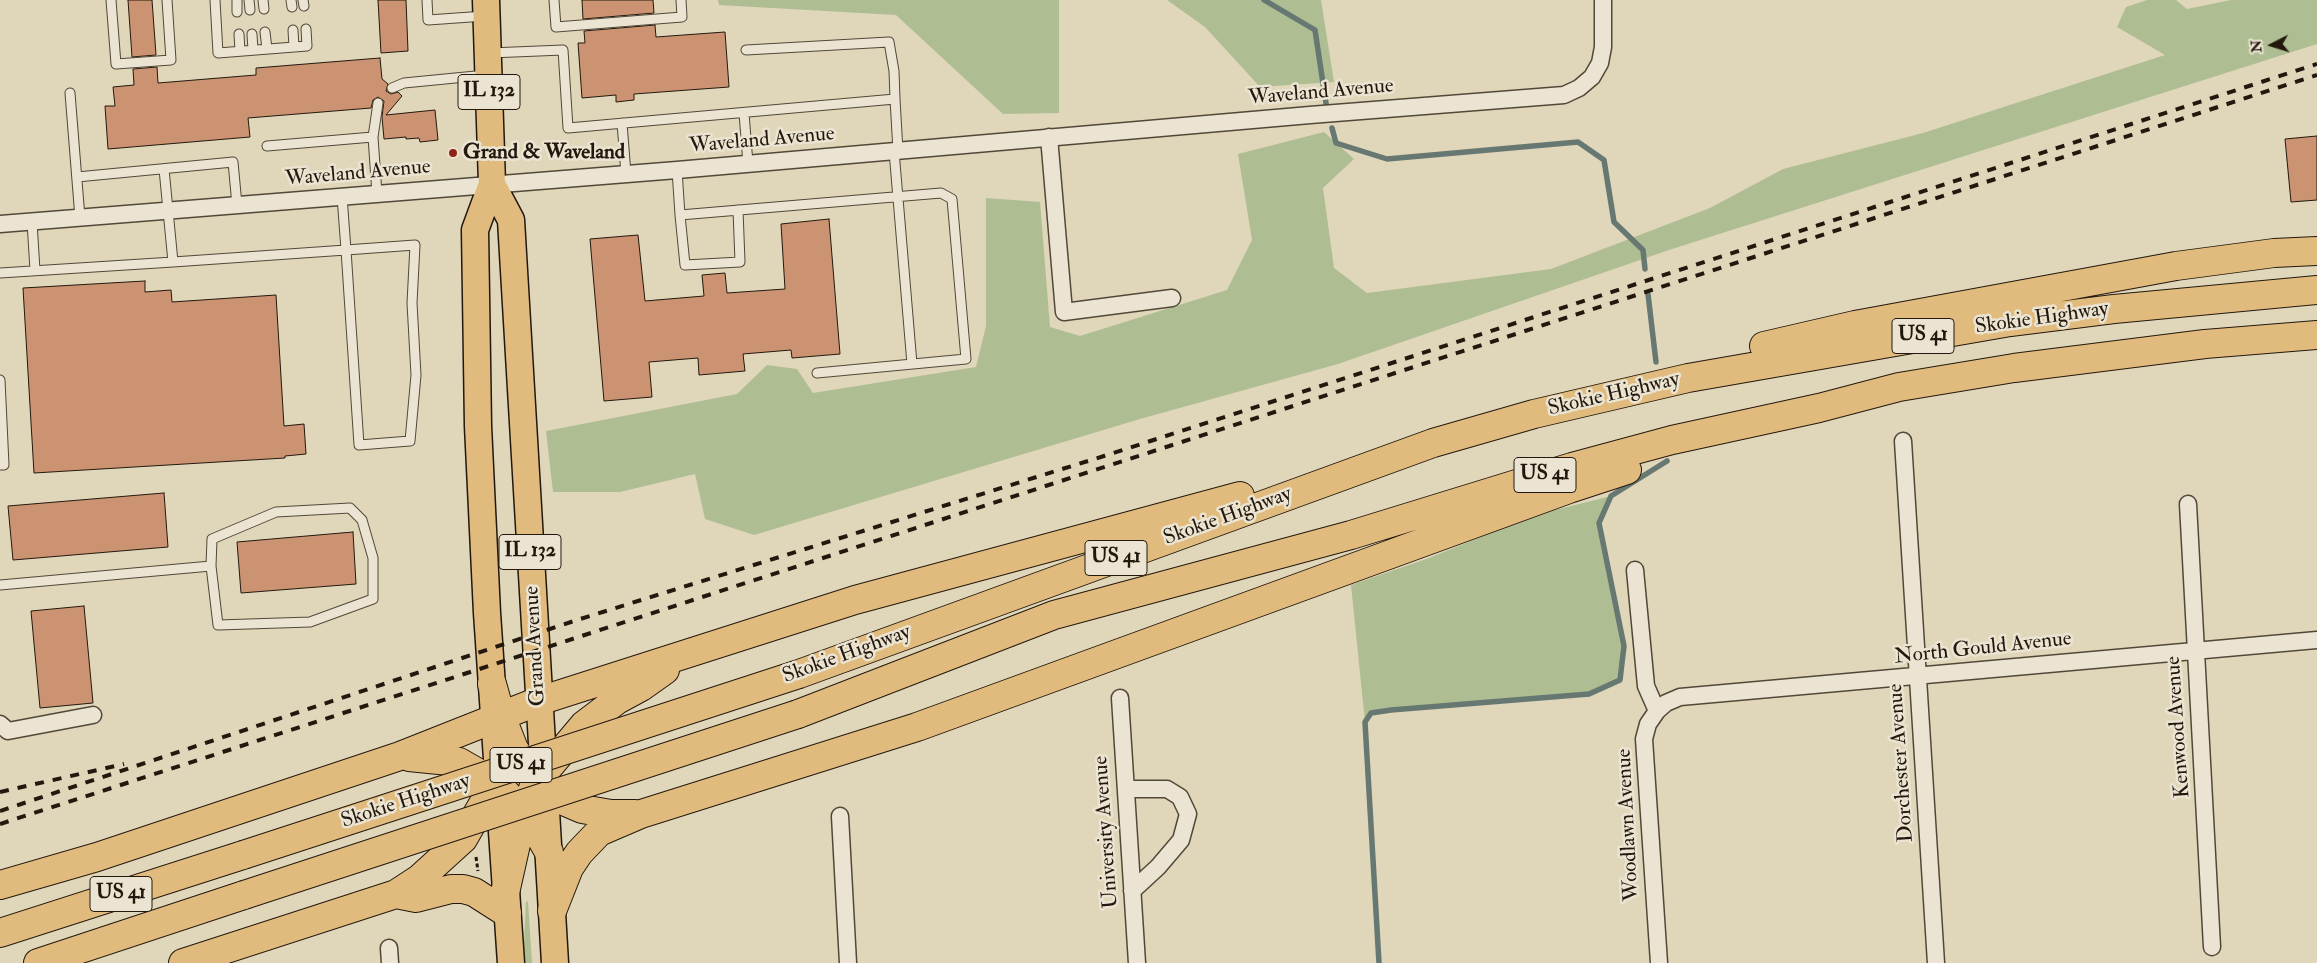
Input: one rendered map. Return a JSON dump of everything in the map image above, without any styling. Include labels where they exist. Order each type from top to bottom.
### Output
[{"type":"highway","points":[[1534,414],[1710,358],[1855,326],[2176,266],[2274,253],[2317,251]]},
{"type":"highway","name":"Skokie Highway","points":[[0,933],[799,674],[1433,444],[1534,414],[1688,378],[2000,324],[2114,309],[2317,290]]},
{"type":"highway","name":"Skokie Highway","points":[[38,963],[798,714],[1054,615],[1351,535],[1572,467],[1672,440],[1819,408],[1899,387],[2014,368],[2205,344],[2317,335]]},
{"type":"highway","points":[[552,911],[569,868],[579,853],[599,832],[641,814],[917,727],[1569,489],[1819,408]]},
{"type":"highway","points":[[0,885],[97,857],[400,756],[497,717],[537,696],[686,655],[854,600],[1433,444]]},
{"type":"highway","points":[[396,894],[416,898],[451,889],[463,889],[506,903],[523,813],[541,781],[566,744],[599,713],[641,687],[686,655]]},
{"type":"highway","points":[[492,684],[497,717],[514,749],[554,797],[582,810],[611,814],[641,814]]},
{"type":"highway","points":[[183,963],[396,894],[419,879],[463,839],[497,782],[537,696]]},
{"type":"highway","points":[[400,756],[459,762],[497,782],[534,826],[548,852]]},
{"type":"highway","points":[[0,894],[97,857]]},
{"type":"main road","name":"Grand Avenue","points":[[486,8],[492,184],[475,230],[478,426],[492,684]]},
{"type":"main road","name":"Grand Avenue","points":[[492,184],[511,220],[541,781],[548,852],[555,963]]},
{"type":"main road","points":[[497,717],[497,782],[511,963]]},
{"type":"street","name":"Waveland Avenue","points":[[0,224],[677,170],[1049,137],[1564,95],[1579,88],[1592,77],[1600,63],[1603,47],[1603,0]]},
{"type":"street","points":[[1049,137],[1064,312],[1172,298]]},
{"type":"street","name":"Dorchester Avenue","points":[[1904,440],[1936,963]]},
{"type":"street","name":"Kenwood Avenue","points":[[2188,504],[2212,947]]},
{"type":"street","points":[[1635,570],[1646,686],[1657,711]]},
{"type":"street","name":"North Gould Avenue","points":[[1657,711],[1666,703],[1680,697],[2317,640]]},
{"type":"street","name":"University Avenue","points":[[1120,698],[1137,963]]},
{"type":"street","name":"Woodlawn Avenue","points":[[1657,711],[1648,724],[1644,739],[1659,963]]},
{"type":"street","points":[[0,724],[8,731],[93,715]]},
{"type":"street","points":[[1126,789],[1166,789],[1180,797],[1188,814],[1181,840],[1158,867],[1132,891]]},
{"type":"street","points":[[840,816],[848,963]]},
{"type":"lane","points":[[111,0],[116,64],[171,60],[167,0]]},
{"type":"lane","points":[[215,0],[218,53],[307,46],[306,29]]},
{"type":"lane","points":[[237,0],[238,12]]},
{"type":"lane","points":[[250,0],[250,10]]},
{"type":"lane","points":[[427,0],[428,20],[486,8]]},
{"type":"lane","points":[[554,0],[556,27],[682,17],[680,0]]},
{"type":"lane","points":[[293,30],[294,47]]},
{"type":"lane","points":[[265,32],[267,49]]},
{"type":"lane","points":[[239,34],[240,52]]},
{"type":"lane","points":[[252,34],[253,50]]},
{"type":"lane","points":[[746,50],[889,42],[894,71],[896,151],[912,364]]},
{"type":"lane","points":[[392,88],[404,83],[488,64],[563,50],[568,128],[894,99]]},
{"type":"lane","points":[[70,93],[80,218]]},
{"type":"lane","points":[[377,194],[373,137],[378,103]]},
{"type":"lane","points":[[744,113],[748,164]]},
{"type":"lane","points":[[622,123],[626,174]]},
{"type":"lane","points":[[267,146],[373,137]]},
{"type":"lane","points":[[77,177],[233,162],[237,205]]},
{"type":"lane","points":[[164,169],[173,262]]},
{"type":"lane","points":[[677,170],[685,265],[740,262],[738,210]]},
{"type":"lane","points":[[680,215],[941,193],[952,199],[966,359],[816,373]]},
{"type":"lane","points":[[0,272],[173,262],[346,250],[415,245],[412,303],[416,375],[410,441],[359,445],[346,250],[342,196]]},
{"type":"lane","points":[[32,222],[36,270]]},
{"type":"lane","points":[[0,380],[4,464],[0,465]]},
{"type":"lane","points":[[350,508],[362,520],[373,558],[373,599],[310,622],[218,624],[211,566],[212,539],[276,512],[350,508]]},
{"type":"lane","points":[[0,585],[211,566]]},
{"type":"path","points":[[476,855],[478,879]]},
{"type":"green space","points":[[718,0],[1059,0],[1059,113],[1003,114],[896,15],[719,5]]},
{"type":"green space","points":[[1167,0],[1321,0],[1334,82],[1260,87],[1205,27]]},
{"type":"green space","points":[[2147,0],[2176,0],[2187,9],[2231,0],[2317,0],[2317,44],[1672,249],[1338,364],[1140,419],[754,535],[705,519],[695,474],[620,492],[553,492],[546,431],[737,394],[767,365],[797,369],[813,393],[976,367],[986,326],[986,198],[1040,202],[1050,327],[1080,336],[1227,290],[1252,240],[1238,154],[1324,132],[1354,159],[1323,188],[1334,268],[1367,293],[1551,269],[1710,208],[1783,169],[1923,133],[2165,55],[2117,27],[2126,7]]},
{"type":"green space","points":[[1611,496],[1600,523],[1624,646],[1620,680],[1589,694],[1391,710],[1371,713],[1365,722],[1351,585],[1429,558],[1535,515]]},
{"type":"green space","points":[[526,901],[528,902],[532,963],[523,963]]},
{"type":"building","points":[[128,0],[152,0],[156,55],[132,57]]},
{"type":"building","points":[[378,0],[406,0],[408,51],[381,53]]},
{"type":"building","points":[[582,0],[653,0],[654,13],[583,19]]},
{"type":"building","points":[[655,25],[656,37],[725,32],[729,87],[634,94],[634,100],[616,102],[616,95],[582,98],[578,43],[585,43],[584,31]]},
{"type":"building","points":[[380,58],[382,79],[388,84],[386,91],[391,94],[398,92],[402,96],[386,115],[435,110],[438,140],[420,142],[419,138],[406,139],[406,137],[384,139],[382,117],[384,101],[378,97],[373,100],[371,108],[248,118],[250,137],[108,149],[105,106],[115,106],[113,87],[134,85],[133,69],[157,67],[158,83],[256,75],[256,68]]},
{"type":"building","points":[[2317,136],[2317,200],[2291,202],[2285,139]]},
{"type":"building","points":[[829,219],[840,354],[792,358],[791,350],[743,354],[745,371],[699,375],[698,358],[649,362],[652,397],[604,401],[590,239],[638,235],[645,301],[704,296],[702,275],[725,273],[727,293],[785,289],[781,224]]},
{"type":"building","points":[[145,281],[145,292],[171,290],[172,302],[276,295],[284,426],[304,424],[306,454],[285,456],[285,458],[34,473],[23,288]]},
{"type":"building","points":[[164,493],[168,547],[13,560],[8,506]]},
{"type":"building","points":[[353,532],[356,584],[241,593],[237,542]]},
{"type":"building","points":[[84,606],[93,703],[40,708],[31,611]]},
{"type":"waterway","points":[[1264,0],[1315,30],[1327,110]]},
{"type":"waterway","points":[[1332,128],[1336,143],[1387,159],[1578,142],[1604,160],[1614,222],[1643,250],[1645,269]]},
{"type":"waterway","points":[[1648,294],[1656,362]]},
{"type":"waterway","points":[[1379,963],[1365,722],[1371,713],[1391,710],[1589,694],[1620,680],[1624,646],[1599,523],[1611,496],[1667,461]]},
{"type":"railway","points":[[0,811],[577,620],[1104,456],[2317,64]]},
{"type":"railway","points":[[0,824],[2317,75]]},
{"type":"railway","points":[[0,792],[124,764]]},
{"type":"place","name":"Grand & Waveland","points":[[453,153]]}]
